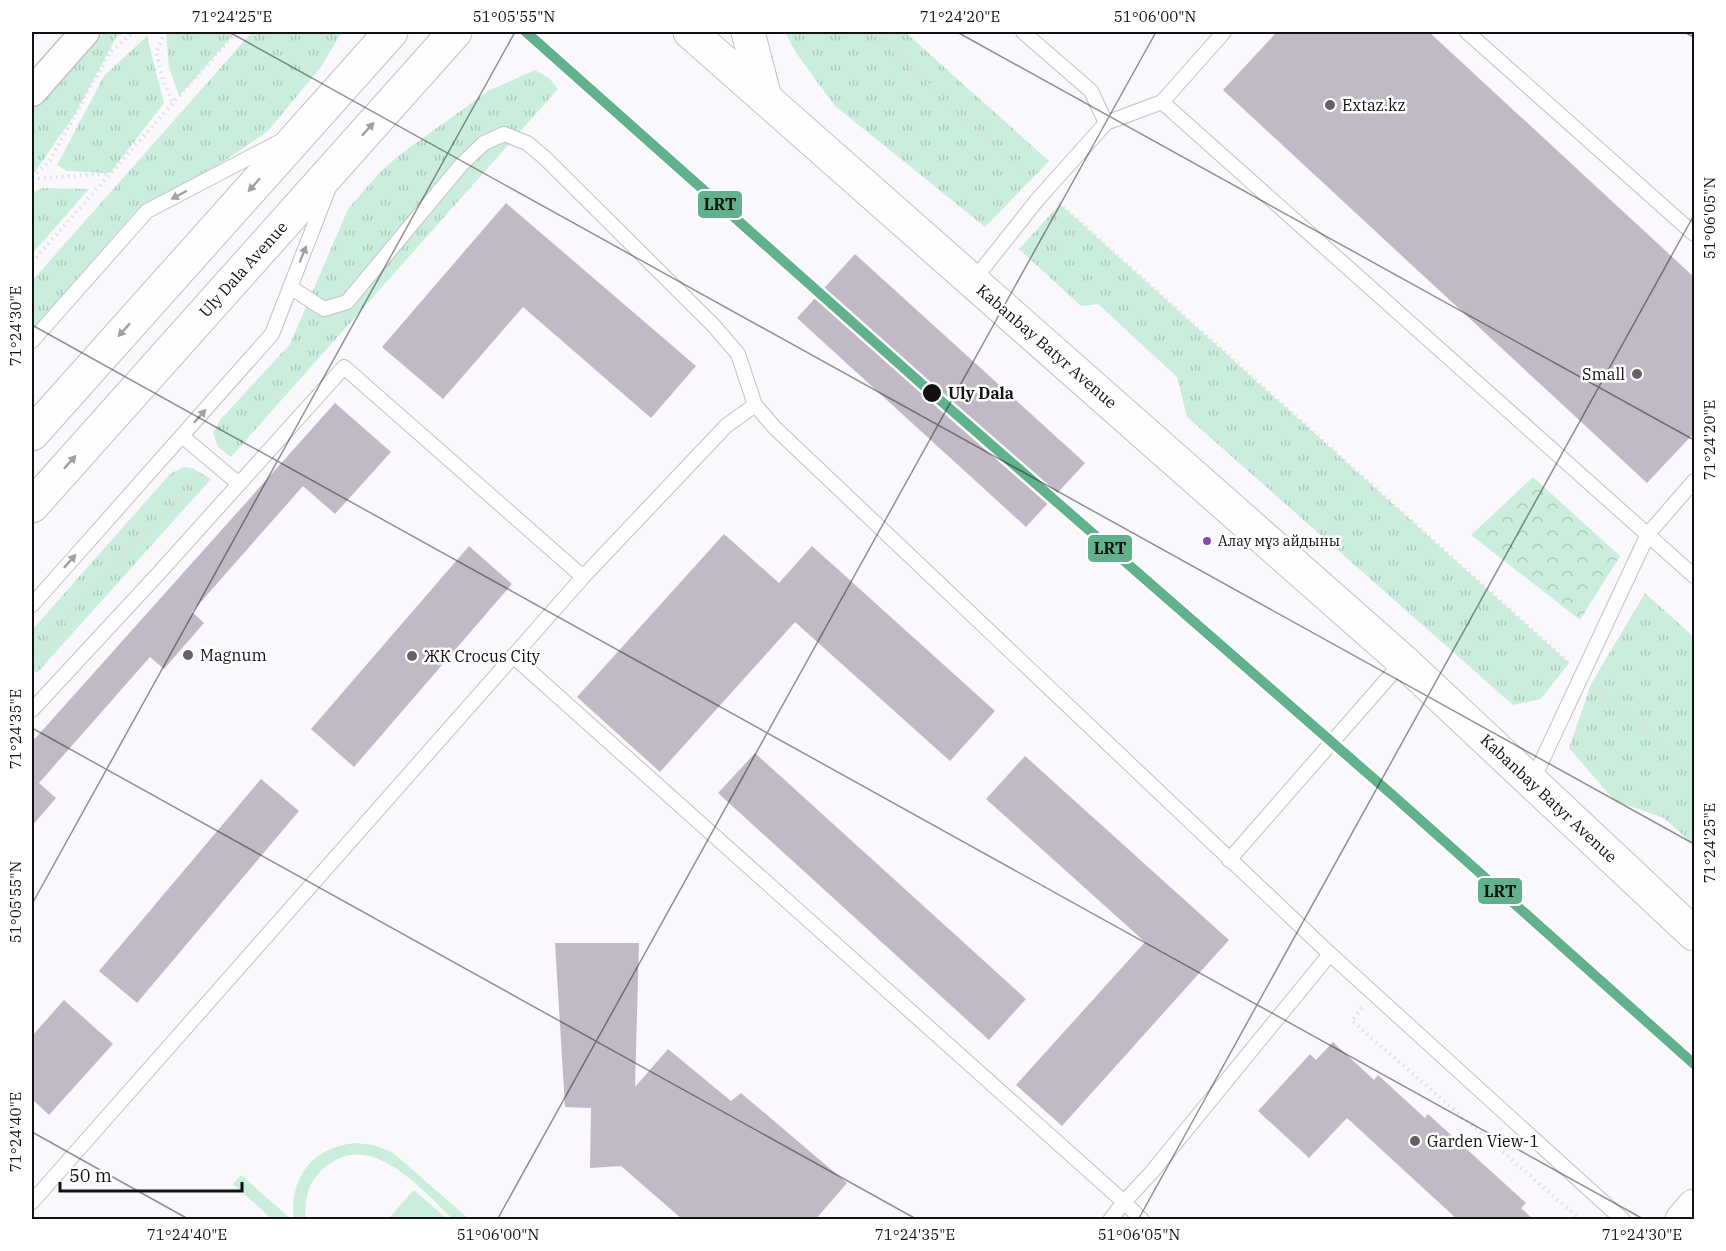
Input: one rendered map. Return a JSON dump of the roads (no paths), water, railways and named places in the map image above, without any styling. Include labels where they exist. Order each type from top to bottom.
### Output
[{"type":"main road","points":[[32,434],[392,32]]},
{"type":"main road","name":"Uly Dala Avenue","points":[[32,506],[455,32]]},
{"type":"main road","name":"Kabanbay Batyr Avenue","points":[[690,32],[1403,661],[1695,934]]},
{"type":"main road","points":[[748,32],[765,98]]},
{"type":"main road","name":"Kabanbay Batyr Avenue","points":[[1403,661],[1482,720],[1695,909]]},
{"type":"main road","points":[[1682,1220],[1695,1206]]},
{"type":"street","points":[[32,92],[85,32]]},
{"type":"lane","points":[[1023,32],[1091,91],[1106,123]]},
{"type":"lane","points":[[973,281],[1046,190],[1106,123],[1162,102],[1224,32]]},
{"type":"lane","points":[[1467,32],[1695,234]]},
{"type":"lane","points":[[1162,102],[1695,576]]},
{"type":"lane","points":[[32,341],[147,211],[305,128]]},
{"type":"lane","points":[[290,287],[324,309],[347,302],[461,165],[484,144],[504,134],[527,143],[545,158],[714,326],[738,354],[755,405],[776,428],[1229,860],[1623,1220]]},
{"type":"lane","points":[[32,605],[272,334],[340,159]]},
{"type":"lane","points":[[32,710],[344,367],[583,577]]},
{"type":"lane","points":[[32,1203],[583,577],[726,426],[755,405]]},
{"type":"lane","points":[[182,436],[239,484]]},
{"type":"lane","points":[[1539,769],[1648,534],[1695,481]]},
{"type":"lane","points":[[513,656],[1142,1220]]},
{"type":"lane","points":[[1229,860],[1403,661]]},
{"type":"lane","points":[[1110,1220],[1330,954]]},
{"type":"place","name":"Extaz.kz","points":[[1330,105]]},
{"type":"place","name":"Small","points":[[1637,374]]},
{"type":"place","name":"Uly Dala","points":[[932,393]]},
{"type":"place","name":"Алау мұз айдыны","points":[[1207,541]]},
{"type":"place","name":"Magnum","points":[[188,655]]},
{"type":"place","name":"ЖК Crocus City","points":[[412,656]]},
{"type":"place","name":"Garden View-1","points":[[1415,1141]]}]
